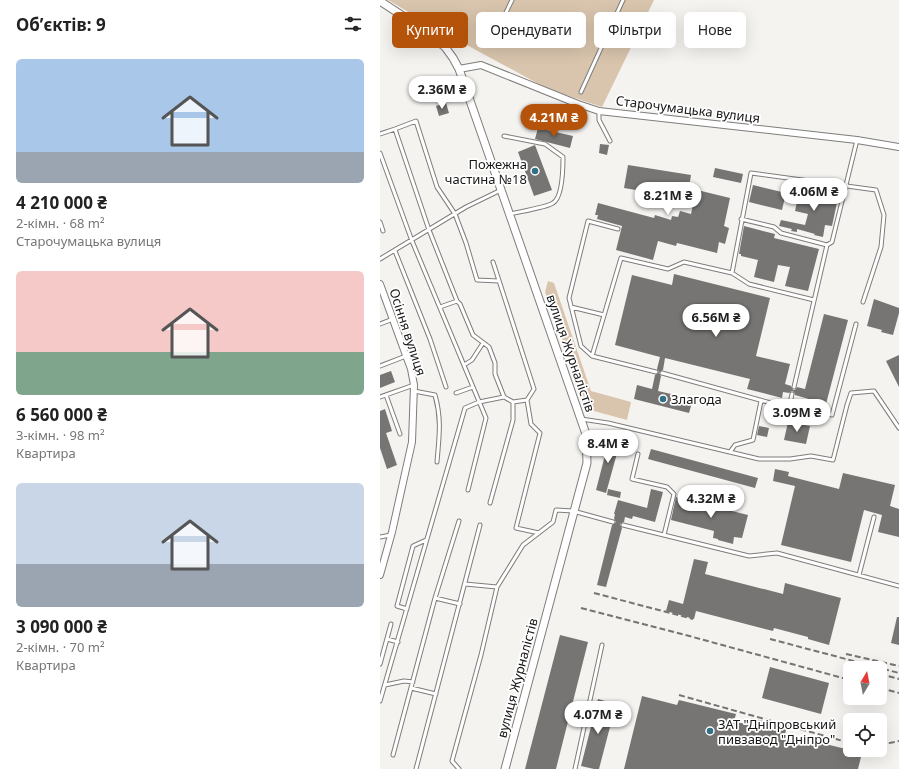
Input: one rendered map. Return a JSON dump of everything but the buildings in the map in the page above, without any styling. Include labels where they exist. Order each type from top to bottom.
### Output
[{"type":"street","name":"вулиця Журналістів","points":[[380,1],[412,22],[445,47],[459,70],[586,434],[587,463],[505,769]]},
{"type":"street","name":"Старочумацька вулиця","points":[[459,70],[481,65],[599,111],[857,140],[899,147]]},
{"type":"street","name":"Осіння вулиця","points":[[380,284],[411,369],[414,388],[412,442],[391,535],[380,575]]},
{"type":"lane","points":[[506,12],[512,0]]},
{"type":"lane","points":[[581,92],[623,0]]},
{"type":"lane","points":[[599,111],[599,120],[610,141]]},
{"type":"lane","points":[[380,134],[416,121],[437,187],[455,214],[466,243],[477,280],[499,281]]},
{"type":"lane","points":[[395,129],[429,230],[457,301],[460,304],[473,335],[489,347],[495,363],[494,374],[504,397],[513,402],[527,400]]},
{"type":"lane","points":[[504,136],[545,144],[564,158],[558,197],[553,203],[510,214]]},
{"type":"lane","points":[[794,387],[827,245],[832,242],[857,140]]},
{"type":"lane","points":[[380,153],[412,241],[486,418],[468,490]]},
{"type":"lane","points":[[732,273],[741,219],[751,173],[876,190],[884,215],[881,247],[862,302]]},
{"type":"lane","points":[[380,259],[466,207],[501,190]]},
{"type":"lane","points":[[741,219],[774,227],[781,233],[827,245]]},
{"type":"lane","points":[[618,228],[588,221],[569,298],[571,312],[581,346],[592,356],[656,372]]},
{"type":"lane","points":[[380,222],[383,231]]},
{"type":"lane","points":[[395,251],[430,339],[446,387]]},
{"type":"lane","points":[[592,356],[621,258],[668,269],[684,262],[732,273],[749,284],[814,300]]},
{"type":"lane","points":[[493,262],[534,389],[527,400],[531,424],[540,433],[516,528],[538,533]]},
{"type":"lane","points":[[440,307],[457,301]]},
{"type":"lane","points":[[571,307],[604,315]]},
{"type":"lane","points":[[380,324],[393,320]]},
{"type":"lane","points":[[790,404],[832,415],[856,324]]},
{"type":"lane","points":[[464,365],[472,360],[483,343]]},
{"type":"lane","points":[[380,366],[406,356]]},
{"type":"lane","points":[[662,373],[789,408],[792,394]]},
{"type":"lane","points":[[456,393],[473,387]]},
{"type":"lane","points":[[380,397],[414,388],[435,395],[439,412],[440,427],[437,462]]},
{"type":"lane","points":[[582,419],[608,422],[759,459],[790,459],[811,456],[833,460],[851,393],[874,391],[899,428]]},
{"type":"lane","points":[[386,395],[400,434]]},
{"type":"lane","points":[[380,702],[465,408],[479,402],[504,397]]},
{"type":"lane","points":[[730,452],[735,444],[753,440],[761,401]]},
{"type":"lane","points":[[490,503],[513,420],[513,402]]},
{"type":"lane","points":[[638,454],[632,478],[667,487],[674,494],[664,535]]},
{"type":"lane","points":[[459,769],[452,761],[481,655],[497,587],[523,545],[553,522],[556,510],[573,512],[613,522]]},
{"type":"lane","points":[[859,575],[874,518]]},
{"type":"lane","points":[[393,755],[435,598],[459,521]]},
{"type":"lane","points":[[416,769],[480,525]]},
{"type":"lane","points":[[623,525],[749,556],[777,553],[899,586]]},
{"type":"lane","points":[[380,537],[391,535]]},
{"type":"lane","points":[[407,609],[398,606],[413,546],[427,540]]},
{"type":"lane","points":[[465,584],[497,587]]},
{"type":"lane","points":[[435,598],[460,604]]},
{"type":"lane","points":[[380,664],[391,624]]},
{"type":"lane","points":[[387,639],[398,642]]},
{"type":"lane","points":[[575,769],[602,645]]},
{"type":"lane","points":[[386,685],[404,680],[413,682]]},
{"type":"lane","points":[[411,688],[436,694]]},
{"type":"shaded area","points":[[388,0],[654,0],[648,12],[594,12],[594,48],[631,48],[602,107],[548,89],[468,46],[468,12],[408,12]]},
{"type":"shaded area","points":[[548,281],[554,283],[591,391],[631,402],[627,420],[594,411],[585,403],[545,292]]},
{"type":"railway","points":[[594,593],[693,619]]},
{"type":"railway","points":[[581,608],[843,678]]},
{"type":"railway","points":[[770,639],[899,673]]},
{"type":"railway","points":[[846,654],[899,666]]},
{"type":"railway","points":[[887,676],[899,679]]},
{"type":"railway","points":[[887,690],[899,693]]},
{"type":"railway","points":[[679,695],[843,741]]},
{"type":"railway","points":[[887,744],[899,741]]},
{"type":"place","name":"Пожежна частина №18","points":[[535,171]]},
{"type":"place","name":"Злагода","points":[[663,399]]},
{"type":"place","name":"ЗАТ \"Дніпровський пивзавод \"Дніпро\"","points":[[710,731]]}]
